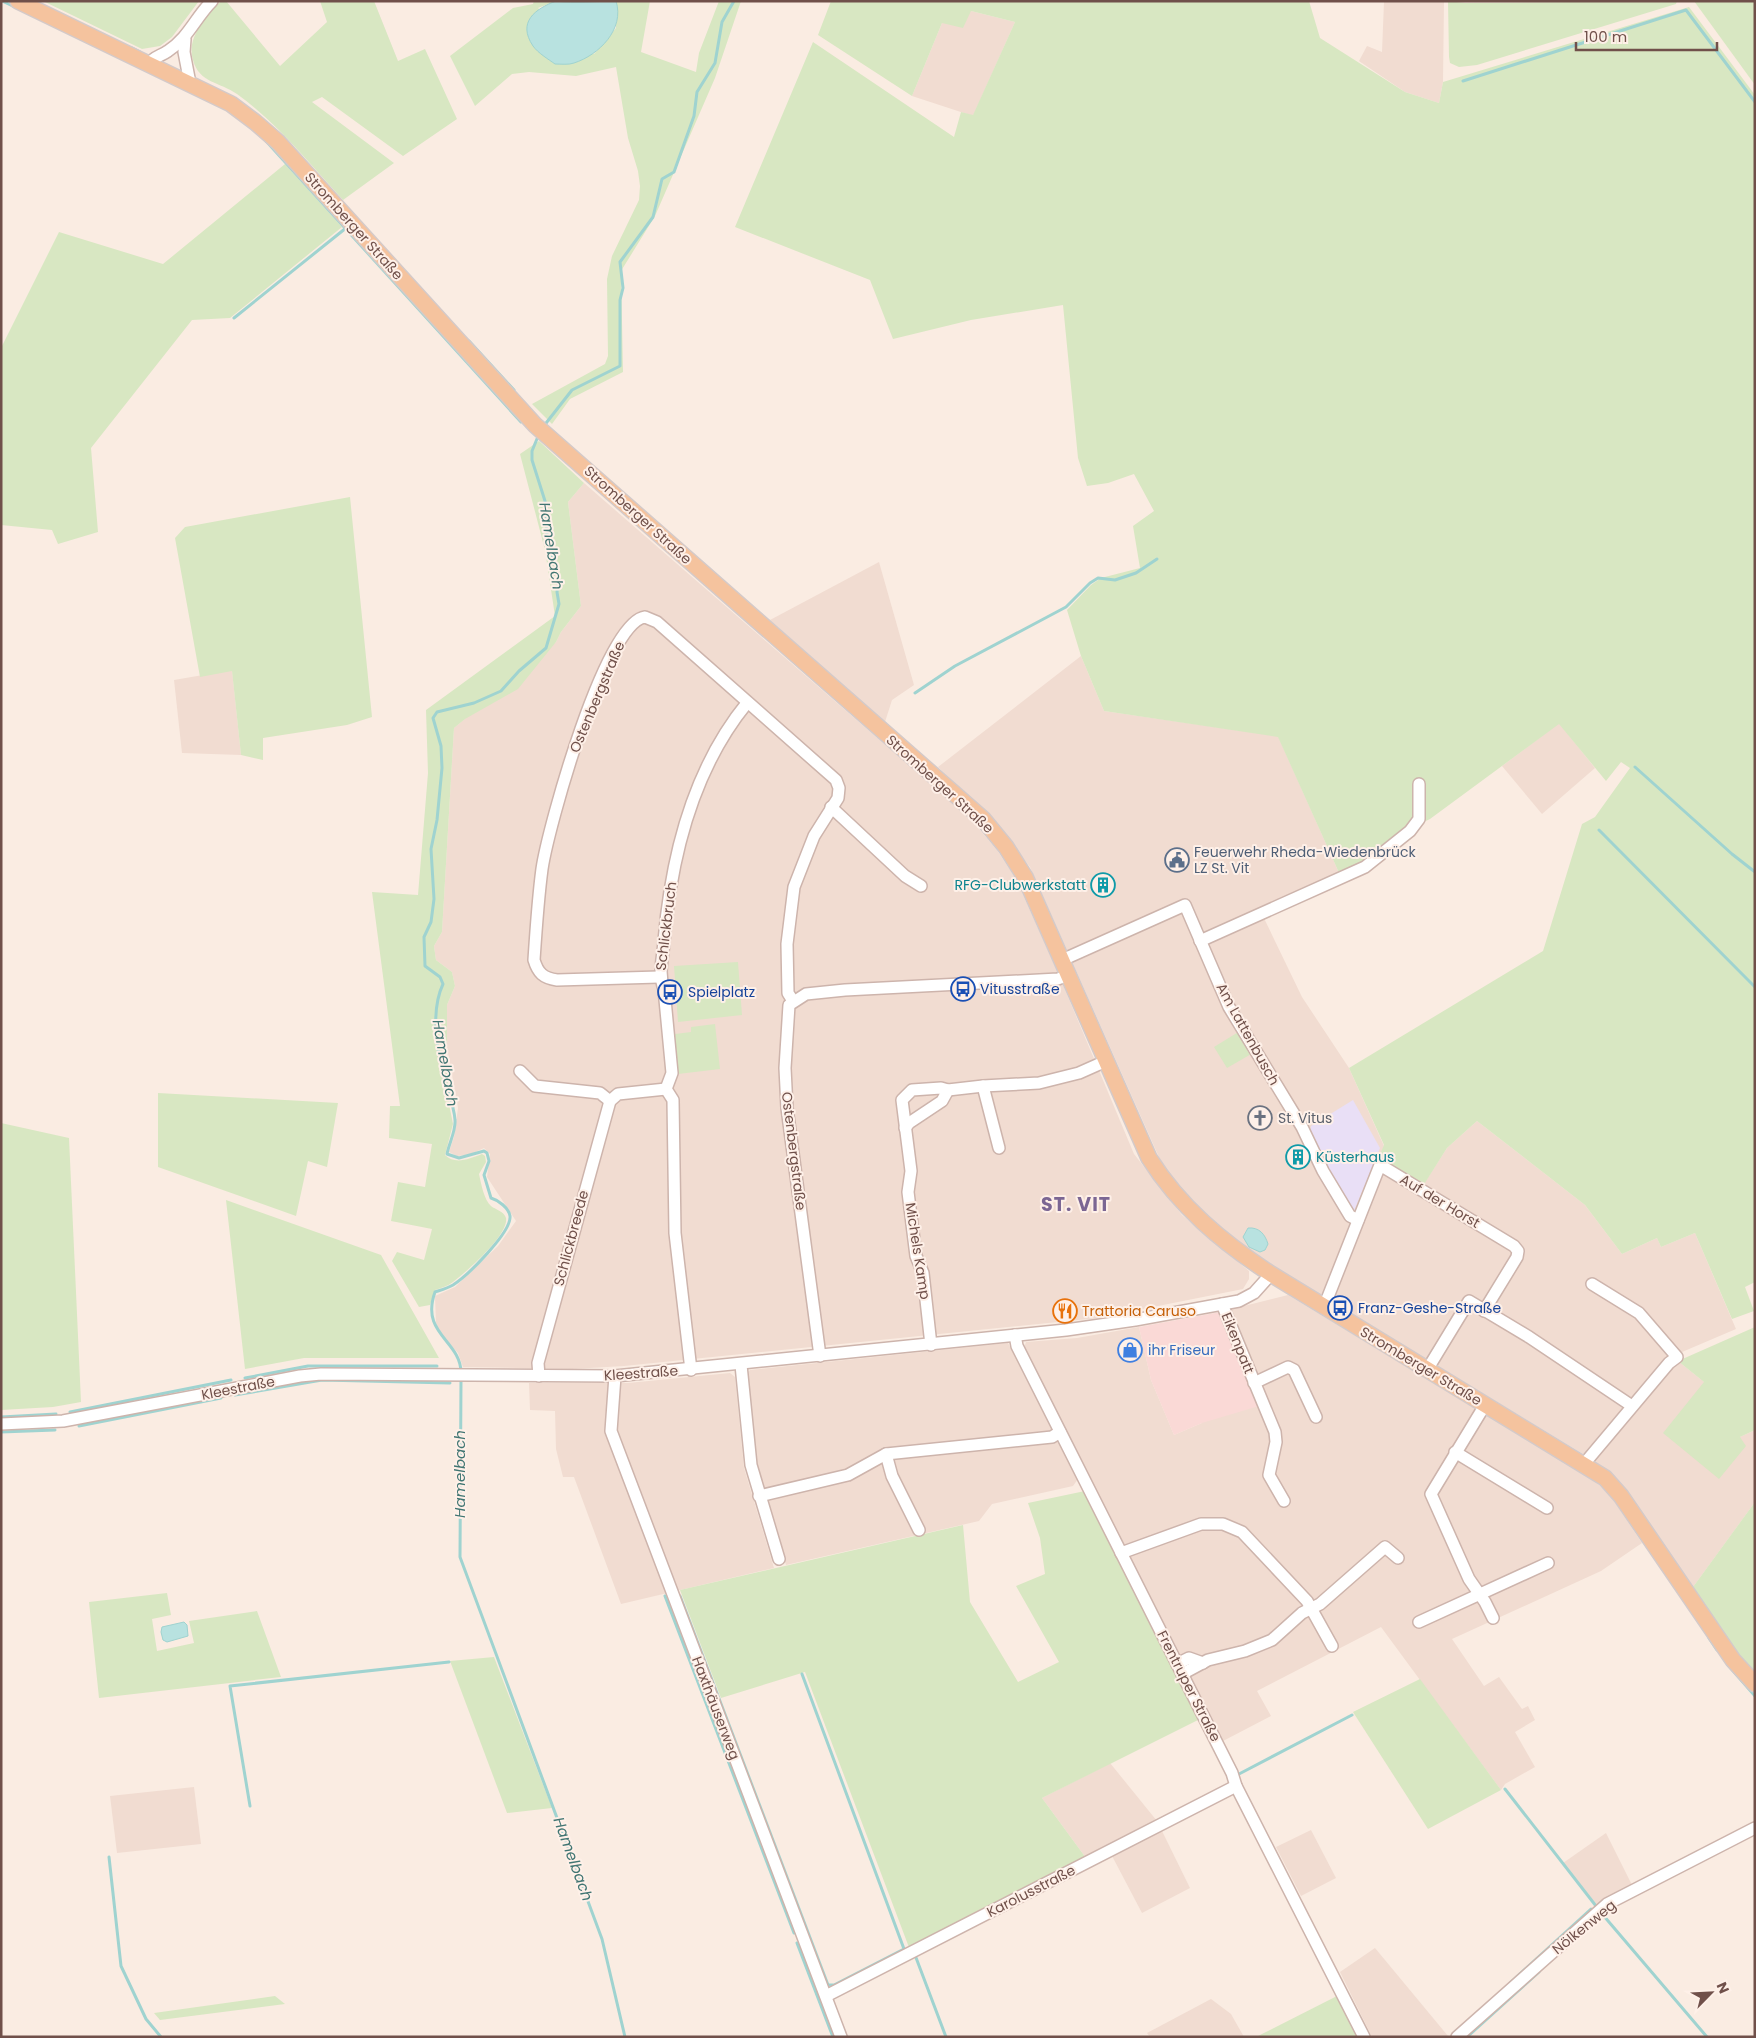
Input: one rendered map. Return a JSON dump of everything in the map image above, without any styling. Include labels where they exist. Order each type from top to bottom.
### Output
[{"type":"main road","name":"Stromberger Straße","points":[[18,1],[231,104],[255,122],[278,142],[536,425],[983,819],[1006,847],[1025,877],[1149,1158],[1170,1188],[1223,1241],[1271,1274],[1605,1478],[1621,1496],[1733,1660],[1755,1684]]},
{"type":"street","points":[[149,64],[152,59],[166,53],[185,39],[212,1]]},
{"type":"street","points":[[185,39],[184,52],[189,78],[188,83]]},
{"type":"street","name":"Ostenbergstraße","points":[[659,977],[557,980],[546,978],[537,970],[534,960],[542,868],[558,799],[578,734],[607,666],[626,629],[640,618],[651,619],[657,622],[836,780],[839,788],[838,798],[814,836],[794,887],[787,944],[788,993],[793,1001],[789,1005],[787,1014],[787,1108],[820,1356]]},
{"type":"street","name":"Schlickbruch","points":[[691,1370],[675,1233],[673,1100],[666,1089],[672,1073],[664,989],[659,977],[662,965],[668,900],[683,829],[716,750],[732,722],[748,703]]},
{"type":"street","points":[[1200,942],[1365,867],[1410,831],[1419,819],[1419,784]]},
{"type":"street","points":[[831,807],[905,876],[921,886]]},
{"type":"street","name":"Am Lattenbusch","points":[[1062,960],[1185,905],[1229,1007],[1302,1127],[1327,1179],[1350,1216],[1358,1220]]},
{"type":"street","points":[[793,1001],[806,994],[845,990],[1058,979],[1068,975]]},
{"type":"street","name":"Michels Kamp","points":[[931,1345],[923,1273],[916,1256],[908,1192],[911,1171],[902,1100],[912,1090],[941,1088],[948,1090],[1039,1083],[1079,1074],[1106,1061]]},
{"type":"street","points":[[520,1072],[535,1086],[600,1093],[610,1101],[618,1094],[666,1089]]},
{"type":"street","points":[[983,1086],[999,1148]]},
{"type":"street","points":[[905,1128],[909,1123],[942,1101],[948,1090]]},
{"type":"street","name":"Schlickbreede","points":[[539,1376],[538,1363],[610,1101]]},
{"type":"street","name":"Auf der Horst","points":[[1324,1307],[1380,1165],[1514,1246],[1518,1251],[1517,1257],[1484,1310]]},
{"type":"street","name":"Kleestraße","points":[[1,1424],[63,1421],[300,1376],[379,1373],[614,1376],[691,1370],[1015,1336],[1135,1320],[1239,1300],[1254,1293],[1271,1274]]},
{"type":"street","points":[[1584,1464],[1676,1357],[1639,1313],[1592,1284]]},
{"type":"street","points":[[1427,1370],[1469,1301],[1529,1337],[1632,1406]]},
{"type":"street","name":"Eikenpatt","points":[[1222,1304],[1275,1432],[1276,1442],[1269,1475],[1284,1501]]},
{"type":"street","name":"Frentruper Straße","points":[[1015,1336],[1017,1346],[1232,1773],[1236,1786],[1364,2037]]},
{"type":"street","points":[[741,1365],[751,1465],[779,1559]]},
{"type":"street","name":"Eikenpatt","points":[[1254,1383],[1288,1367],[1294,1370],[1316,1417]]},
{"type":"street","name":"Haxthäuserweg","points":[[614,1376],[611,1431],[841,2037]]},
{"type":"street","points":[[1485,1405],[1431,1494],[1469,1579],[1493,1618]]},
{"type":"street","points":[[759,1496],[848,1475],[886,1454],[1052,1436],[1060,1432]]},
{"type":"street","points":[[1455,1452],[1547,1508]]},
{"type":"street","points":[[886,1454],[892,1476],[919,1530]]},
{"type":"street","points":[[1121,1553],[1201,1524],[1223,1524],[1242,1532],[1311,1608],[1332,1646]]},
{"type":"street","points":[[1180,1669],[1272,1640],[1302,1613],[1320,1604],[1385,1547],[1398,1558]]},
{"type":"street","points":[[1419,1622],[1548,1562]]},
{"type":"street","name":"Karolusstraße","points":[[826,1996],[1236,1786]]},
{"type":"street","name":"Nölkenweg","points":[[1458,2037],[1607,1904],[1755,1828]]},
{"type":"shaded area","points":[[1444,1],[1443,82],[1439,103],[1405,92],[1359,61],[1367,46],[1382,52],[1384,2]]},
{"type":"shaded area","points":[[971,11],[1015,22],[973,116],[912,96],[942,23]]},
{"type":"shaded area","points":[[584,483],[951,802],[974,823],[997,850],[1016,879],[1058,973],[1134,1154],[1182,1215],[1249,1271],[1249,1279],[1243,1289],[1098,1318],[624,1366],[572,1369],[463,1367],[458,1353],[440,1333],[436,1323],[435,1296],[455,1287],[498,1246],[516,1221],[487,1177],[490,1154],[484,1148],[469,1155],[457,1156],[449,1152],[454,1137],[458,1108],[447,1047],[447,1005],[455,986],[452,972],[436,960],[434,946],[442,932],[454,728],[556,642],[561,632],[581,606],[568,502]]},
{"type":"shaded area","points":[[879,562],[914,685],[892,700],[885,722],[770,620]]},
{"type":"shaded area","points":[[1081,656],[1104,711],[1278,736],[1340,875],[1261,912],[1302,997],[1349,1068],[1384,1146],[1324,1298],[1274,1268],[1219,1227],[1181,1191],[1162,1164],[1030,867],[988,814],[938,767]]},
{"type":"shaded area","points":[[232,670],[241,755],[182,753],[174,680]]},
{"type":"shaded area","points":[[1559,723],[1595,768],[1542,814],[1502,766]]},
{"type":"shaded area","name":"St. Vitus","points":[[1353,1100],[1380,1148],[1354,1211],[1326,1169],[1310,1133],[1311,1126]]},
{"type":"shaded area","points":[[1477,1121],[1585,1205],[1622,1254],[1657,1238],[1661,1247],[1695,1233],[1736,1329],[1668,1358],[1588,1452],[1583,1454],[1333,1303],[1380,1175],[1389,1175],[1418,1193],[1447,1148]]},
{"type":"shaded area","points":[[1288,1295],[1584,1474],[1599,1485],[1614,1501],[1642,1543],[1601,1571],[1452,1639],[1484,1686],[1499,1677],[1522,1709],[1528,1706],[1535,1720],[1515,1732],[1535,1767],[1505,1784],[1501,1790],[1381,1627],[1257,1691],[1271,1716],[1223,1741],[1024,1348],[1026,1342],[1077,1338],[1139,1327],[1151,1380],[1174,1435],[1202,1423],[1220,1312]]},
{"type":"shaded area","points":[[1220,1312],[1259,1406],[1202,1423],[1174,1435],[1151,1380],[1139,1327]]},
{"type":"shaded area","points":[[1008,1343],[1078,1479],[1073,1486],[992,1504],[979,1521],[786,1565],[756,1464],[747,1373],[750,1370]]},
{"type":"shaded area","points":[[1678,1361],[1704,1382],[1740,1437],[1755,1430],[1755,1502],[1693,1587],[1618,1480],[1594,1461],[1634,1411]]},
{"type":"shaded area","points":[[730,1373],[735,1377],[744,1468],[774,1568],[621,1604],[574,1477],[563,1477],[556,1449],[555,1411],[530,1410],[529,1383],[628,1383]]},
{"type":"shaded area","points":[[1110,1763],[1157,1821],[1086,1858],[1042,1798]]},
{"type":"shaded area","points":[[194,1787],[201,1844],[117,1853],[110,1796]]},
{"type":"shaded area","points":[[1161,1829],[1190,1888],[1142,1913],[1111,1854]]},
{"type":"shaded area","points":[[1311,1830],[1336,1878],[1301,1896],[1276,1847]]},
{"type":"shaded area","points":[[1606,1833],[1632,1885],[1596,1904],[1563,1863]]},
{"type":"shaded area","points":[[1375,1948],[1447,2037],[1372,2037],[1340,1972]]},
{"type":"shaded area","points":[[1211,1999],[1231,2014],[1244,2037],[1150,2037],[1147,2033]]},
{"type":"green space","points":[[43,1],[199,1],[172,37],[160,46],[142,49]]},
{"type":"green space","points":[[221,1],[226,1],[280,66],[327,22],[320,1],[374,1],[398,61],[425,49],[457,119],[403,156],[322,97],[312,102],[394,163],[343,200],[292,144],[252,105],[237,94],[205,78],[196,68],[193,60],[192,44],[204,20]]},
{"type":"green space","points":[[534,1],[556,1],[538,8],[594,54],[616,28],[616,1],[650,1],[641,52],[696,72],[699,53],[719,1],[741,1],[715,78],[655,216],[621,271],[623,372],[570,399],[552,424],[532,404],[605,364],[608,356],[607,279],[612,256],[639,200],[640,186],[638,171],[628,138],[616,67],[576,76],[529,72],[512,74],[475,106],[450,56],[513,8],[533,4]]},
{"type":"green space","points":[[831,1],[1309,1],[1320,38],[1405,92],[1439,103],[1443,82],[1689,7],[1755,95],[1755,1282],[1745,1287],[1754,1311],[1732,1319],[1695,1233],[1661,1247],[1657,1238],[1622,1254],[1585,1205],[1477,1121],[1447,1148],[1423,1186],[1378,1159],[1384,1145],[1349,1068],[1543,951],[1582,824],[1595,817],[1630,768],[1621,762],[1606,781],[1559,724],[1430,819],[1406,832],[1364,862],[1340,875],[1278,737],[1104,711],[1081,656],[1067,610],[1091,585],[1101,578],[1140,568],[1133,526],[1154,511],[1134,474],[1108,483],[1087,486],[1078,458],[1063,305],[971,320],[893,339],[870,280],[735,227],[813,42],[954,137],[961,112],[973,115],[1015,22],[971,11],[963,28],[942,23],[912,96],[818,35]]},
{"type":"green space","points":[[1448,1],[1465,3],[1677,1],[1676,4],[1477,65],[1459,67],[1450,63],[1449,57]]},
{"type":"green space","points":[[1694,1],[1755,1],[1755,85]]},
{"type":"green space","points":[[285,164],[342,227],[230,318],[192,320],[91,448],[98,532],[58,544],[52,530],[1,525],[1,348],[59,232],[163,264]]},
{"type":"green space","points":[[539,441],[584,483],[568,502],[581,606],[561,632],[556,642],[518,689],[465,719],[454,728],[442,932],[434,946],[436,960],[452,972],[455,986],[447,1005],[449,1104],[453,1124],[445,1155],[453,1160],[467,1159],[482,1154],[485,1156],[486,1162],[479,1174],[486,1200],[502,1212],[506,1218],[501,1234],[486,1253],[451,1283],[435,1290],[430,1305],[419,1307],[392,1261],[397,1252],[424,1260],[432,1229],[391,1221],[398,1182],[425,1187],[432,1144],[389,1138],[390,1106],[400,1106],[372,892],[418,895],[428,773],[426,710],[555,616],[545,550],[520,454]]},
{"type":"green space","points":[[350,497],[372,717],[347,725],[263,738],[263,760],[241,755],[232,671],[200,677],[175,538],[185,527]]},
{"type":"green space","points":[[738,962],[742,1015],[678,1022],[674,966]]},
{"type":"green space","points":[[715,1024],[720,1069],[678,1074],[675,1034],[691,1032],[691,1027]]},
{"type":"green space","points":[[1240,1031],[1253,1053],[1227,1068],[1214,1047]]},
{"type":"green space","points":[[158,1093],[338,1103],[327,1167],[308,1161],[296,1216],[158,1167]]},
{"type":"green space","points":[[1,1123],[69,1138],[81,1402],[53,1407],[1,1410]]},
{"type":"green space","points":[[226,1200],[381,1255],[439,1358],[304,1358],[245,1369]]},
{"type":"green space","points":[[1755,1327],[1755,1430],[1740,1437],[1746,1446],[1719,1479],[1663,1433],[1704,1382],[1678,1361]]},
{"type":"green space","points":[[1085,1491],[1198,1720],[1042,1798],[1086,1858],[910,1950],[805,1672],[721,1698],[680,1590],[963,1525],[970,1602],[1018,1682],[1059,1662],[1016,1586],[1045,1574],[1040,1538],[1028,1503]]},
{"type":"green space","points":[[1755,1502],[1755,1675],[1737,1654],[1693,1587]]},
{"type":"green space","points":[[167,1593],[171,1615],[152,1619],[157,1651],[194,1643],[189,1621],[257,1611],[281,1677],[99,1698],[89,1602]]},
{"type":"green space","points":[[494,1657],[552,1808],[507,1813],[450,1661]]},
{"type":"green space","points":[[1420,1679],[1501,1790],[1428,1829],[1353,1712]]},
{"type":"green space","points":[[275,1996],[285,2004],[160,2020],[154,2013]]},
{"type":"green space","points":[[1337,1996],[1360,2037],[1256,2037]]},
{"type":"water","points":[[556,1],[616,1],[617,21],[608,40],[592,54],[572,64],[555,64],[533,46],[529,38],[527,30],[531,17],[541,8]]},
{"type":"water","points":[[1248,1228],[1258,1230],[1263,1234],[1268,1244],[1265,1250],[1260,1252],[1249,1247],[1243,1237]]},
{"type":"water","points":[[184,1622],[187,1625],[188,1636],[167,1642],[163,1640],[162,1627]]},
{"type":"waterway","points":[[2,1],[17,8]]},
{"type":"waterway","name":"Hamelbach","points":[[543,427],[572,390],[620,366],[620,300],[623,288],[620,262],[653,217],[662,179],[674,172],[694,116],[697,92],[715,63],[722,22],[734,1]]},
{"type":"waterway","points":[[1463,81],[1686,10],[1755,102]]},
{"type":"waterway","points":[[132,48],[140,52]]},
{"type":"waterway","points":[[266,141],[521,422]]},
{"type":"waterway","points":[[234,318],[346,228]]},
{"type":"waterway","points":[[469,341],[514,390]]},
{"type":"waterway","name":"Hamelbach","points":[[461,1372],[459,1361],[436,1327],[433,1318],[432,1306],[435,1292],[453,1285],[488,1253],[504,1232],[509,1223],[510,1216],[508,1210],[503,1205],[491,1198],[484,1175],[489,1161],[487,1153],[484,1151],[459,1158],[447,1154],[455,1120],[441,1067],[437,1043],[437,1006],[443,984],[440,977],[425,966],[424,937],[431,922],[434,899],[431,849],[437,820],[442,768],[441,746],[433,718],[437,712],[474,703],[501,691],[519,671],[546,648],[559,604],[557,592],[559,579],[547,537],[545,501],[532,460],[532,451],[539,434]]},
{"type":"waterway","points":[[915,693],[955,666],[1066,607],[1090,583],[1098,578],[1115,580],[1136,573],[1157,559]]},
{"type":"waterway","points":[[1635,767],[1732,854],[1755,872]]},
{"type":"waterway","points":[[1599,830],[1755,987]]},
{"type":"waterway","points":[[245,1378],[308,1366],[437,1366]]},
{"type":"waterway","name":"Hamelbach","points":[[461,1378],[460,1557],[602,1939],[625,2037]]},
{"type":"waterway","points":[[70,1412],[231,1380]]},
{"type":"waterway","points":[[235,1395],[322,1380],[450,1383]]},
{"type":"waterway","points":[[79,1426],[221,1398]]},
{"type":"waterway","points":[[1,1417],[56,1414]]},
{"type":"waterway","points":[[1,1432],[55,1430]]},
{"type":"waterway","points":[[665,1596],[794,1933]]},
{"type":"waterway","points":[[680,1596],[828,1985],[834,1985],[904,1949],[802,1674]]},
{"type":"waterway","points":[[1709,1638],[1717,1650]]},
{"type":"waterway","points":[[250,1806],[230,1686],[449,1662]]},
{"type":"waterway","points":[[1728,1665],[1755,1696]]},
{"type":"waterway","points":[[1239,1774],[1352,1715]]},
{"type":"waterway","points":[[1505,1789],[1596,1906]]},
{"type":"waterway","points":[[109,1857],[121,1966],[146,2019],[161,2037]]},
{"type":"waterway","points":[[1510,1983],[1591,1909]]},
{"type":"waterway","points":[[1603,1915],[1707,2037]]},
{"type":"waterway","points":[[797,1943],[833,2037]]},
{"type":"waterway","points":[[915,1955],[946,2037]]},
{"type":"waterway","points":[[1467,2037],[1539,1972]]},
{"type":"place","name":"Feuerwehr Rheda-Wiedenbrück LZ St. Vit","points":[[1177,860]]},
{"type":"place","name":"RFG-Clubwerkstatt","points":[[1103,885]]},
{"type":"place","name":"Vitusstraße","points":[[963,989]]},
{"type":"place","name":"Spielplatz","points":[[670,992]]},
{"type":"place","name":"St. Vitus","points":[[1260,1118]]},
{"type":"place","name":"Küsterhaus","points":[[1298,1157]]},
{"type":"place","name":"Franz-Geshe-Straße","points":[[1340,1308]]},
{"type":"place","name":"Trattoria Caruso","points":[[1065,1311]]},
{"type":"place","name":"ihr Friseur","points":[[1130,1350]]},
{"type":"district","name":"ST. VIT","points":[[1076,1204]]}]
